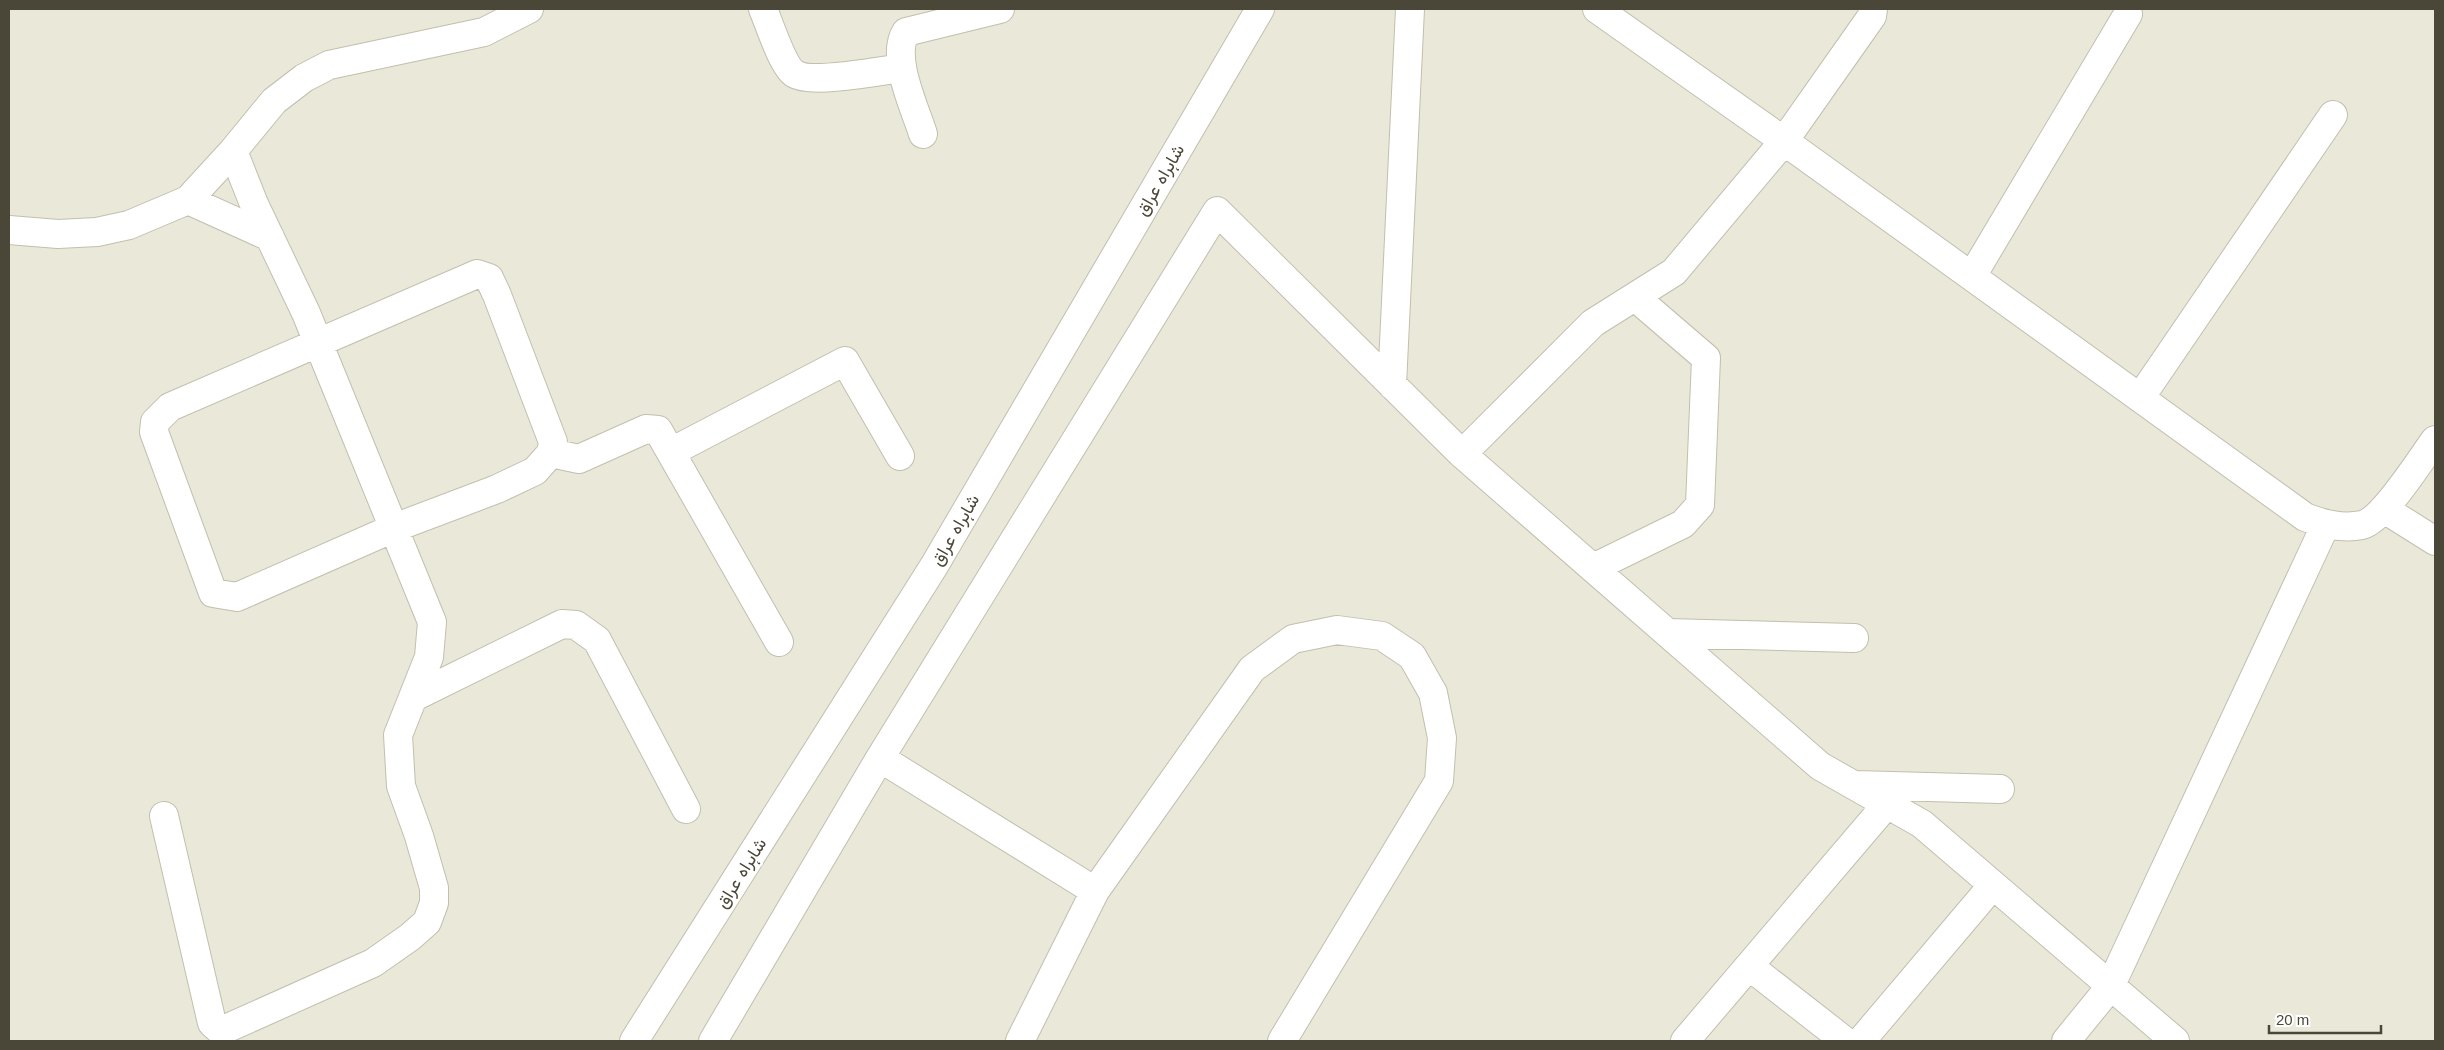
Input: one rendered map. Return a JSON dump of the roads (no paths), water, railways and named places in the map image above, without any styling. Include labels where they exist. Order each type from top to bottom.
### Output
[{"type":"street","points":[[9,230],[58,234],[97,232],[129,225],[188,200],[233,151],[274,101],[304,78],[329,65],[484,32],[529,9]]},
{"type":"street","points":[[762,9],[786,63],[794,74],[811,79],[902,68]]},
{"type":"street","points":[[923,134],[902,68],[902,37],[906,32],[1000,9]]},
{"type":"street","name":"شاہراہ عراق","points":[[634,1041],[934,566],[1260,9]]},
{"type":"street","points":[[1392,385],[1410,9]]},
{"type":"street","points":[[1597,9],[1784,141],[2305,517],[2325,526],[2363,525],[2384,509],[2435,440]]},
{"type":"street","points":[[1462,454],[1593,323],[1674,272],[1784,141],[1872,16],[1873,9]]},
{"type":"street","points":[[1972,276],[2128,14]]},
{"type":"street","points":[[2140,398],[2332,114]]},
{"type":"street","points":[[164,816],[212,1023],[221,1032],[373,963],[410,938],[427,922],[434,903],[434,888],[401,786],[398,768],[398,735],[429,657],[432,622],[318,343],[254,204],[233,151]]},
{"type":"street","points":[[188,200],[270,236]]},
{"type":"street","points":[[712,1041],[880,758],[1217,212],[1462,454],[1820,766],[1922,824],[2175,1041]]},
{"type":"street","points":[[477,274],[489,278],[553,442],[551,453],[535,471],[512,482],[394,528],[237,596],[213,592],[154,432],[156,422],[170,407],[318,343],[477,274]]},
{"type":"street","points":[[1593,568],[1683,524],[1700,505],[1706,358],[1635,297]]},
{"type":"street","points":[[671,452],[845,362],[900,456]]},
{"type":"street","points":[[551,453],[579,458],[646,429],[658,430],[779,642]]},
{"type":"street","points":[[2384,509],[2435,541]]},
{"type":"street","points":[[2066,1041],[2110,987],[2325,526]]},
{"type":"street","points":[[414,697],[562,624],[576,624],[597,640],[686,809]]},
{"type":"street","points":[[1020,1041],[1095,891],[1252,669],[1292,639],[1337,630],[1382,636],[1412,656],[1433,693],[1442,738],[1439,781],[1282,1041]]},
{"type":"street","points":[[1668,633],[1854,638]]},
{"type":"street","points":[[880,758],[1095,891]]},
{"type":"street","points":[[1854,785],[2000,789]]},
{"type":"street","points":[[1684,1041],[1887,804]]},
{"type":"street","points":[[1861,1041],[1993,884]]},
{"type":"street","points":[[1749,966],[1845,1041]]}]
